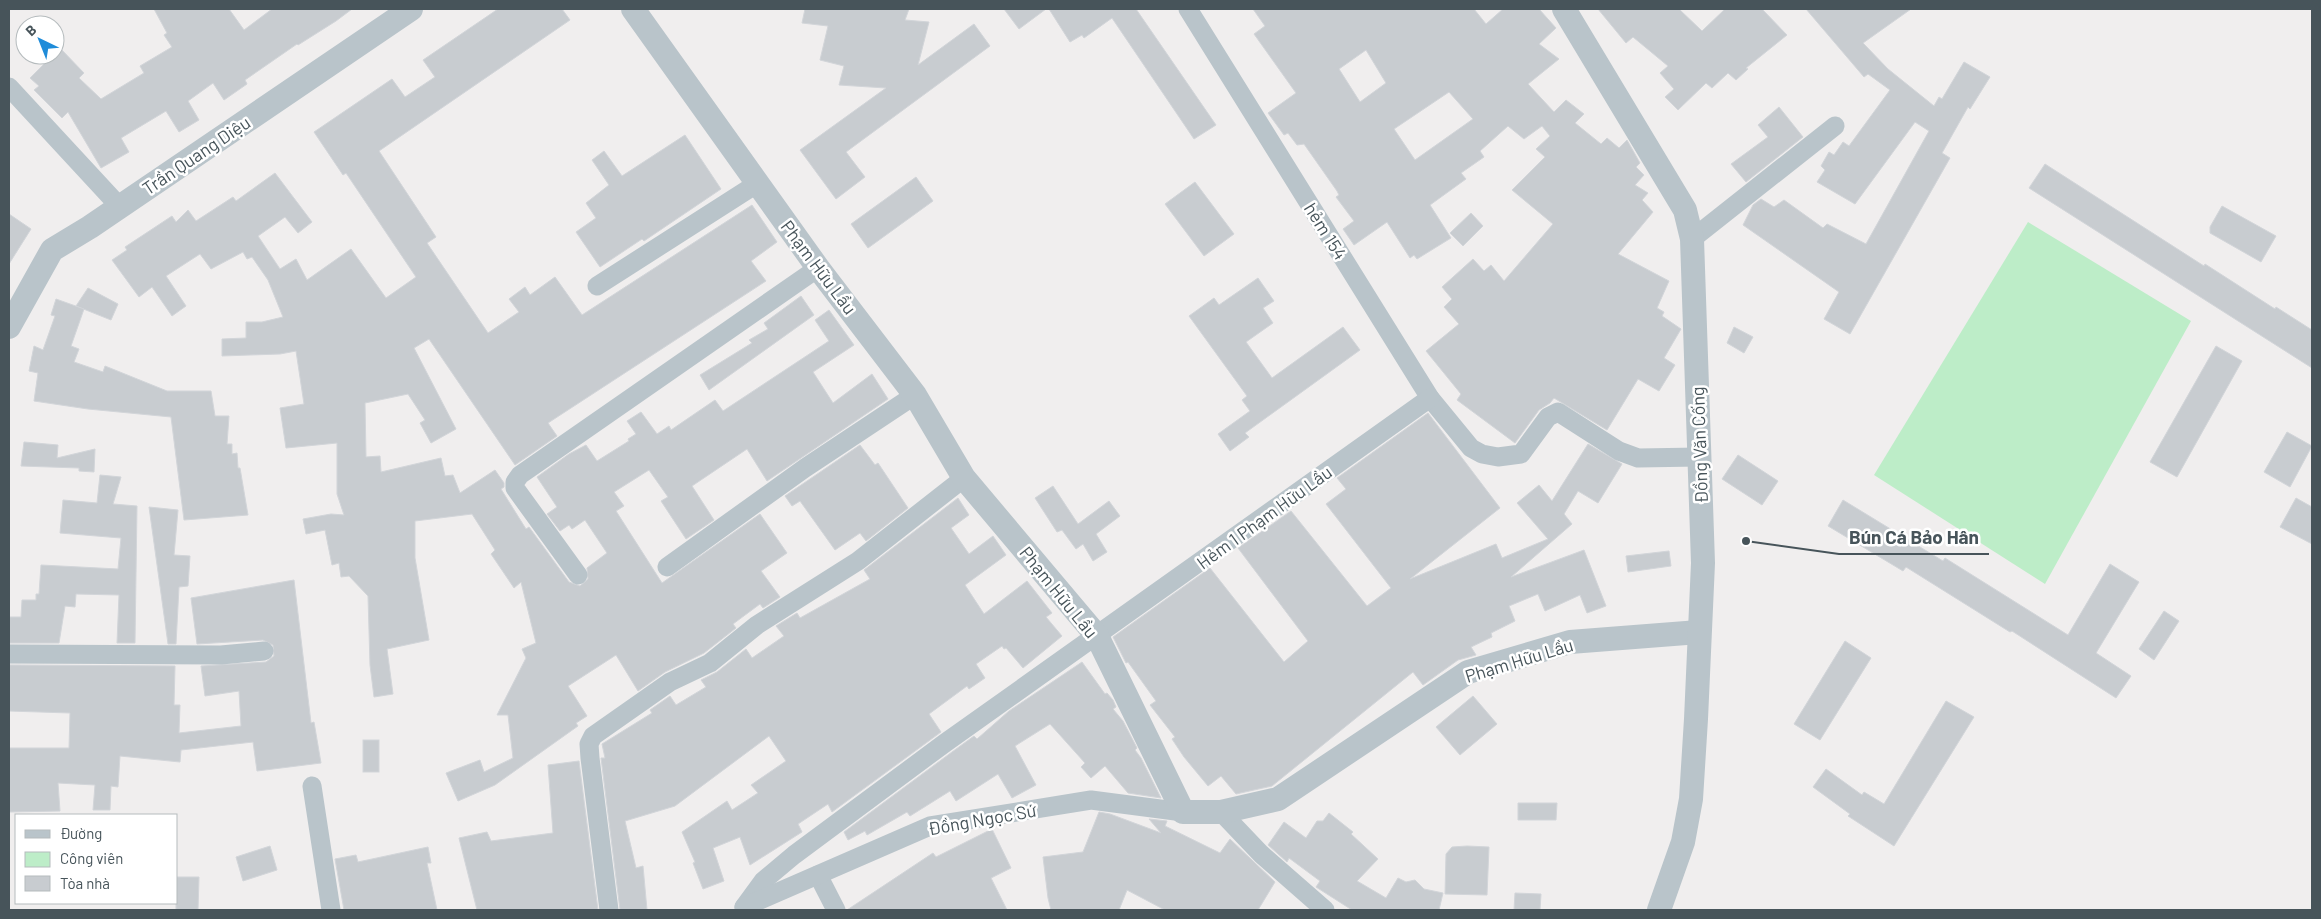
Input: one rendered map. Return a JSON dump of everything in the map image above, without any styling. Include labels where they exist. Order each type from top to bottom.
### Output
[{"type":"street","name":"Trần Quang Diệu","points":[[9,326],[52,250],[120,207],[411,9]]},
{"type":"street","name":"Phạm Hữu Lầu","points":[[633,9],[818,268],[915,395],[964,478],[1097,636],[1183,812],[1221,812],[1278,799],[1468,672],[1570,642],[1699,632]]},
{"type":"street","name":"hẻm 154","points":[[1188,9],[1430,398],[1471,448],[1490,456],[1517,456],[1524,451],[1548,417],[1558,412],[1619,451],[1638,458],[1699,457]]},
{"type":"street","name":"Đồng Văn Cống","points":[[1564,9],[1685,210],[1692,239],[1703,563],[1691,799],[1683,842],[1659,910]]},
{"type":"street","points":[[9,87],[120,207]]},
{"type":"street","points":[[1692,239],[1835,126]]},
{"type":"street","points":[[597,286],[758,183]]},
{"type":"street","points":[[578,575],[518,493],[515,482],[520,475],[818,268]]},
{"type":"street","points":[[667,567],[805,468],[915,395]]},
{"type":"street","name":"Hẻm 1 Phạm Hữu Lầu","points":[[740,909],[763,881],[794,855],[945,743],[1430,398]]},
{"type":"street","points":[[609,910],[590,758],[589,744],[593,736],[670,682],[710,663],[758,625],[858,560],[964,478]]},
{"type":"street","points":[[9,654],[221,655],[264,652]]},
{"type":"street","points":[[312,786],[331,910]]},
{"type":"street","name":"Đồng Ngọc Sứ","points":[[740,909],[930,826],[1090,800],[1183,812]]},
{"type":"street","points":[[1221,812],[1261,854],[1325,910]]},
{"type":"street","points":[[818,875],[836,910]]},
{"type":"green space","points":[[2028,222],[2191,321],[2045,584],[1874,475]]},
{"type":"building","points":[[154,9],[229,9],[244,30],[272,9],[352,9],[245,80],[247,84],[224,100],[213,83],[188,101],[199,120],[179,132],[166,111],[121,138],[129,152],[101,168],[68,112],[62,118],[34,90],[39,86],[30,78],[43,65],[65,65],[65,53],[84,73],[79,78],[101,99],[144,73],[140,66],[172,47],[164,35],[167,33]]},
{"type":"building","points":[[498,9],[562,9],[570,20],[379,151],[436,237],[427,243],[488,333],[519,312],[509,299],[525,287],[530,295],[555,277],[582,315],[752,205],[777,242],[751,261],[766,281],[548,423],[557,436],[515,465],[429,339],[414,348],[456,429],[431,443],[420,423],[425,420],[408,394],[365,403],[366,457],[380,456],[381,472],[441,458],[445,476],[453,475],[460,493],[495,470],[504,483],[504,487],[501,489],[526,529],[529,527],[569,582],[580,586],[588,579],[587,568],[607,553],[585,520],[572,529],[569,525],[560,531],[547,514],[557,507],[537,477],[569,454],[586,445],[597,461],[629,441],[628,439],[636,434],[627,421],[641,412],[657,434],[669,426],[671,430],[715,400],[723,411],[829,341],[815,320],[829,310],[854,345],[813,372],[833,403],[872,374],[888,399],[767,481],[747,449],[692,486],[714,520],[686,539],[661,501],[668,497],[649,470],[614,492],[624,506],[616,511],[662,583],[760,514],[787,553],[761,571],[780,597],[763,608],[760,604],[733,624],[736,628],[704,653],[665,672],[638,691],[616,655],[568,686],[587,716],[576,723],[578,726],[495,785],[458,801],[446,773],[480,760],[484,772],[513,758],[508,715],[497,715],[526,658],[522,649],[536,643],[521,582],[514,588],[491,554],[495,550],[472,514],[415,521],[415,558],[429,640],[387,649],[393,694],[374,697],[370,665],[368,596],[349,576],[341,577],[339,563],[332,565],[325,530],[306,534],[303,519],[331,514],[344,515],[337,494],[337,443],[286,448],[280,408],[304,404],[296,351],[280,354],[222,356],[222,339],[246,338],[246,322],[262,322],[283,317],[268,280],[252,257],[247,259],[243,252],[211,269],[200,254],[166,276],[186,306],[172,316],[152,287],[139,297],[112,260],[127,250],[125,247],[172,216],[176,222],[188,210],[196,221],[233,197],[236,201],[275,173],[312,222],[298,233],[285,217],[258,236],[280,269],[296,259],[307,280],[351,249],[386,298],[416,277],[346,173],[343,175],[314,132],[392,79],[405,97],[435,77],[423,60]]},
{"type":"building","points":[[805,9],[909,9],[905,20],[929,22],[918,65],[974,24],[990,46],[846,152],[865,177],[836,199],[800,150],[886,88],[839,85],[844,66],[820,60],[828,26],[802,23]]},
{"type":"building","points":[[1004,9],[1046,9],[1019,29]]},
{"type":"building","points":[[1049,9],[1136,9],[1216,125],[1194,139],[1112,18],[1084,38],[1082,35],[1070,42]]},
{"type":"building","points":[[1253,9],[1474,9],[1486,24],[1503,9],[1539,9],[1556,28],[1539,44],[1559,59],[1528,84],[1554,112],[1566,100],[1584,114],[1575,123],[1601,144],[1607,138],[1619,148],[1627,140],[1640,163],[1636,167],[1644,175],[1635,185],[1648,193],[1642,200],[1653,212],[1618,254],[1669,281],[1657,308],[1664,312],[1662,316],[1681,329],[1664,358],[1675,365],[1659,391],[1638,379],[1607,430],[1554,398],[1539,410],[1515,443],[1457,400],[1461,394],[1426,351],[1459,324],[1444,307],[1452,299],[1442,287],[1473,259],[1484,271],[1491,265],[1504,281],[1553,224],[1512,190],[1545,157],[1536,149],[1550,136],[1542,126],[1524,139],[1508,126],[1480,151],[1484,157],[1461,173],[1466,179],[1430,205],[1451,238],[1417,259],[1414,255],[1410,258],[1387,222],[1354,245],[1343,229],[1354,221],[1336,197],[1339,195],[1337,191],[1304,144],[1297,145],[1288,133],[1284,135],[1268,113],[1296,93],[1254,34],[1265,26]],"holes":[[[1366,50],[1386,83],[1360,102],[1339,69]],[[1449,92],[1473,119],[1415,160],[1394,129]]]},
{"type":"building","points":[[1598,9],[1679,9],[1702,31],[1725,9],[1762,9],[1787,35],[1746,68],[1748,69],[1736,80],[1728,73],[1712,88],[1706,83],[1678,110],[1665,97],[1674,89],[1660,73],[1668,66],[1633,37],[1626,43]]},
{"type":"building","points":[[1806,9],[1911,9],[1863,43],[1888,69],[1934,106],[1939,97],[1942,99],[1964,62],[1990,77],[1970,109],[1968,107],[1942,153],[1950,158],[1850,334],[1824,319],[1839,292],[1743,225],[1753,205],[1761,199],[1774,207],[1784,200],[1823,228],[1827,224],[1866,244],[1929,131],[1915,122],[1855,204],[1817,182],[1825,170],[1821,166],[1829,152],[1834,155],[1843,142],[1849,146],[1890,90],[1868,74],[1864,77]]},
{"type":"building","points":[[1779,107],[1803,137],[1746,182],[1731,164],[1768,137],[1758,125]]},
{"type":"building","points":[[685,135],[721,189],[644,241],[642,239],[600,267],[576,232],[596,218],[586,203],[609,185],[592,160],[604,151],[622,176]]},
{"type":"building","points":[[2045,164],[2204,266],[2205,264],[2275,309],[2276,307],[2312,330],[2312,368],[2029,188]]},
{"type":"building","points":[[916,177],[933,201],[868,248],[851,224]]},
{"type":"building","points":[[1195,182],[1234,234],[1204,256],[1165,204]]},
{"type":"building","points":[[2222,206],[2276,236],[2261,262],[2210,233],[2210,227]]},
{"type":"building","points":[[1471,213],[1483,226],[1463,246],[1450,233]]},
{"type":"building","points":[[9,214],[31,229],[9,264]]},
{"type":"building","points":[[1258,278],[1274,301],[1263,308],[1273,323],[1246,342],[1272,378],[1343,327],[1360,350],[1245,433],[1249,437],[1230,451],[1218,434],[1250,411],[1242,400],[1247,396],[1189,316],[1214,298],[1219,305]]},
{"type":"building","points":[[88,288],[118,304],[111,320],[76,306]]},
{"type":"building","points":[[801,296],[814,315],[709,390],[700,375],[752,343],[749,340],[768,329],[764,323]]},
{"type":"building","points":[[56,299],[84,309],[71,346],[79,349],[74,362],[103,372],[105,366],[167,391],[211,391],[215,416],[229,416],[227,444],[232,444],[232,454],[237,453],[238,468],[240,468],[248,515],[184,520],[171,417],[88,409],[34,401],[38,373],[29,371],[34,346],[43,350],[55,316],[51,315]]},
{"type":"building","points":[[1734,327],[1753,337],[1744,353],[1727,343]]},
{"type":"building","points":[[2216,346],[2242,361],[2177,477],[2150,462]]},
{"type":"building","points":[[1428,413],[1500,508],[1410,579],[1496,544],[1502,558],[1548,539],[1517,503],[1539,485],[1552,501],[1588,444],[1622,464],[1598,503],[1578,491],[1564,514],[1572,524],[1511,577],[1584,550],[1606,606],[1587,613],[1580,595],[1545,611],[1538,594],[1509,606],[1515,621],[1491,633],[1492,637],[1471,647],[1476,655],[1458,660],[1423,685],[1413,672],[1272,786],[1236,794],[1221,776],[1208,786],[1184,757],[1172,739],[1175,737],[1150,705],[1156,701],[1128,662],[1126,663],[1113,637],[1210,568],[1284,662],[1308,641],[1238,548],[1291,511],[1367,606],[1391,588],[1326,504],[1346,489],[1337,478]]},
{"type":"building","points":[[2287,432],[2312,446],[2290,487],[2264,472]]},
{"type":"building","points":[[24,442],[58,445],[57,458],[95,449],[94,472],[79,471],[79,468],[21,466]]},
{"type":"building","points":[[860,445],[875,465],[878,463],[908,508],[866,541],[860,533],[835,550],[800,501],[792,506],[785,496]]},
{"type":"building","points":[[1738,455],[1778,481],[1762,505],[1722,479]]},
{"type":"building","points":[[100,475],[121,477],[113,504],[137,506],[135,643],[117,643],[119,595],[76,594],[75,607],[65,606],[59,643],[9,643],[9,617],[21,617],[22,600],[36,600],[36,594],[39,594],[41,565],[118,569],[121,538],[60,533],[63,500],[97,503]]},
{"type":"building","points":[[1053,486],[1078,524],[1109,501],[1120,516],[1096,534],[1107,552],[1093,561],[1083,544],[1076,549],[1062,530],[1057,532],[1035,498]]},
{"type":"building","points":[[958,498],[969,515],[951,528],[969,554],[993,536],[1006,555],[965,585],[984,614],[1027,581],[1052,613],[1046,617],[1062,636],[1023,668],[1006,648],[1004,649],[1002,646],[976,664],[985,678],[969,689],[967,686],[929,714],[941,732],[832,812],[828,804],[798,824],[802,832],[750,865],[740,837],[713,848],[724,881],[703,889],[693,863],[695,862],[682,832],[727,801],[732,810],[758,793],[751,785],[786,761],[769,736],[675,806],[625,821],[636,868],[643,866],[647,910],[620,910],[601,758],[605,758],[602,744],[652,713],[650,710],[670,696],[676,705],[706,687],[701,680],[717,672],[746,649],[752,658],[784,636],[776,626],[797,613],[800,618],[870,579],[864,570]]},
{"type":"building","points":[[2296,498],[2312,507],[2312,544],[2280,527]]},
{"type":"building","points":[[1843,500],[1943,561],[1945,558],[2068,635],[2110,564],[2139,582],[2096,653],[2131,676],[2116,698],[2012,631],[2010,632],[1906,567],[1903,571],[1828,526]]},
{"type":"building","points":[[149,507],[178,510],[174,555],[190,556],[188,586],[179,587],[176,644],[168,644]]},
{"type":"building","points":[[1669,551],[1671,566],[1628,572],[1626,556]]},
{"type":"building","points":[[294,580],[311,723],[314,722],[321,763],[257,771],[253,742],[181,750],[180,762],[120,756],[118,787],[111,786],[110,810],[93,810],[95,785],[58,783],[60,811],[9,812],[9,748],[69,748],[70,713],[9,711],[9,665],[175,666],[174,705],[180,705],[179,733],[241,726],[239,691],[205,696],[201,666],[266,662],[274,656],[273,645],[263,640],[197,644],[191,598]]},
{"type":"building","points":[[2164,611],[2179,621],[2154,660],[2139,649]]},
{"type":"building","points":[[1845,641],[1871,658],[1820,740],[1794,724]]},
{"type":"building","points":[[1082,662],[1105,694],[1107,693],[1113,700],[1116,707],[1113,709],[1123,721],[1137,748],[1135,750],[1161,798],[1128,793],[1105,766],[1091,778],[1081,767],[1085,763],[1050,724],[1015,746],[1036,785],[1012,798],[998,774],[956,801],[950,791],[910,816],[907,812],[867,835],[865,831],[848,840],[844,832],[974,736],[977,739],[1009,711]]},
{"type":"building","points":[[1473,696],[1497,724],[1460,755],[1436,727]]},
{"type":"building","points":[[1946,701],[1974,717],[1894,846],[1848,816],[1850,814],[1813,787],[1826,769],[1862,795],[1864,792],[1884,804]]},
{"type":"building","points":[[363,740],[379,740],[379,772],[363,772]]},
{"type":"building","points":[[579,761],[598,910],[477,910],[459,838],[487,832],[491,841],[553,833],[548,765]]},
{"type":"building","points":[[1518,803],[1557,803],[1556,820],[1518,820]]},
{"type":"building","points":[[1099,812],[1110,814],[1161,833],[1149,819],[1167,821],[1165,826],[1220,853],[1230,839],[1275,882],[1258,910],[1165,910],[1127,890],[1119,910],[1051,910],[1043,857],[1083,852]]},
{"type":"building","points":[[1329,813],[1353,832],[1351,834],[1378,859],[1357,881],[1386,898],[1398,878],[1406,882],[1415,880],[1424,889],[1443,893],[1439,910],[1352,910],[1316,887],[1320,881],[1289,858],[1287,862],[1268,845],[1284,822],[1306,838],[1317,821],[1323,821]]},
{"type":"building","points":[[992,829],[1011,868],[991,878],[1007,910],[847,910],[933,853],[936,857]]},
{"type":"building","points":[[270,846],[277,870],[243,881],[236,857]]},
{"type":"building","points":[[428,847],[431,863],[427,863],[437,910],[344,910],[335,859],[356,855],[358,862]]},
{"type":"building","points":[[1452,847],[1489,847],[1487,895],[1445,894],[1446,854]]},
{"type":"building","points":[[178,877],[199,877],[198,910],[176,910],[176,904],[178,904]]},
{"type":"building","points":[[1515,893],[1541,894],[1540,910],[1514,910]]},
{"type":"place","name":"Bún Cá Bảo Hân","points":[[1746,541]]}]
